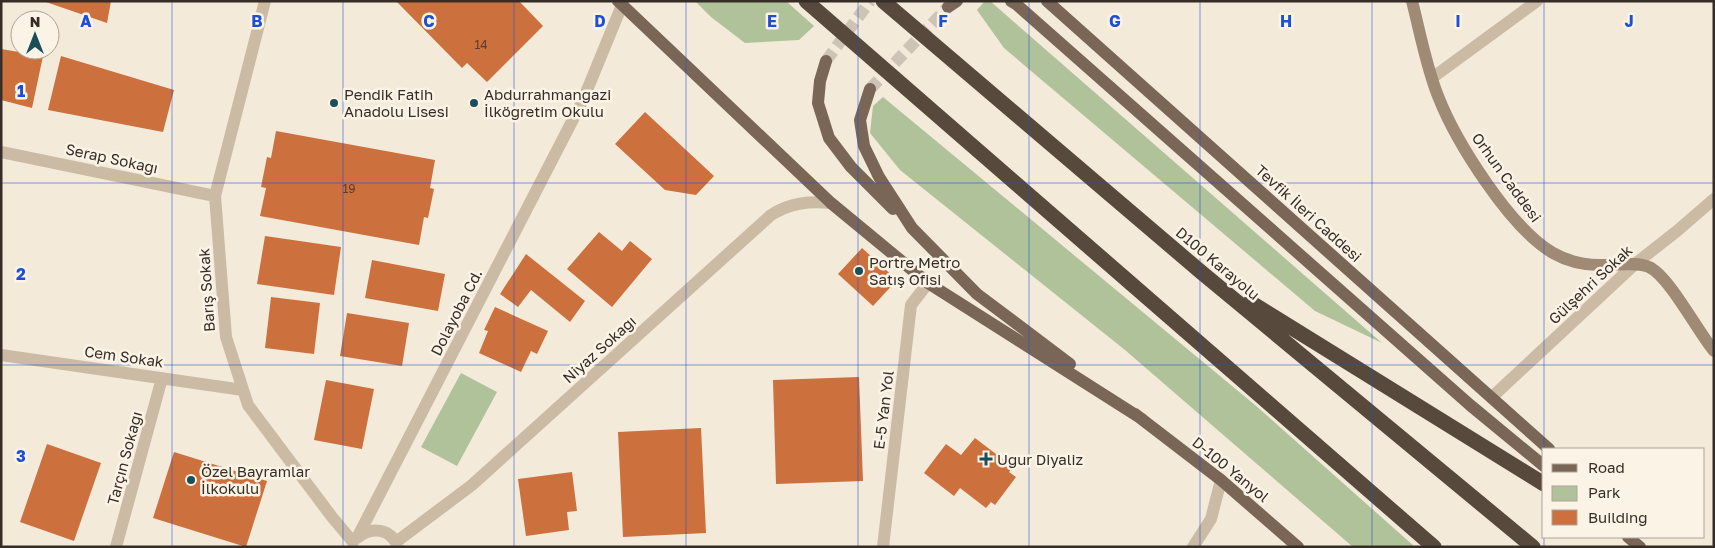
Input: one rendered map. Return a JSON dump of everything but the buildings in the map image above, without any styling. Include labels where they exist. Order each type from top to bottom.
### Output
[{"type":"highway","points":[[806,1],[1434,547]]},
{"type":"highway","name":"D100 Karayolu","points":[[883,1],[1201,272],[1533,547]]},
{"type":"highway","points":[[1201,272],[1542,483]]},
{"type":"main road","points":[[1011,1],[1470,404],[1542,464]]},
{"type":"main road","name":"Tevfik İleri Caddesi","points":[[1048,1],[1548,448]]},
{"type":"main road","points":[[620,3],[831,203],[928,283],[1142,419]]},
{"type":"main road","points":[[826,61],[820,81],[818,103],[829,138],[851,167],[978,294],[1142,419]]},
{"type":"main road","points":[[870,89],[860,120],[864,146],[879,178],[912,228]]},
{"type":"main road","name":"D-100 Yanyol","points":[[1142,419],[1221,480],[1298,547]]},
{"type":"main road","points":[[1629,538],[1640,547]]},
{"type":"street","name":"Barış Sokak","points":[[265,1],[215,196],[226,337],[248,405],[332,517],[354,542]]},
{"type":"street","name":"Orhun Caddesi","points":[[1412,1],[1432,78],[1449,123],[1511,216],[1530,236],[1554,253],[1577,262],[1600,265],[1635,264],[1650,268],[1671,289],[1714,351]]},
{"type":"street","points":[[1432,78],[1537,1]]},
{"type":"street","name":"Dolayoba Cd.","points":[[354,542],[582,100],[620,3]]},
{"type":"street","name":"Serap Sokağı","points":[[1,152],[215,196]]},
{"type":"street","name":"Gülşehri Sokak","points":[[1492,397],[1635,264],[1714,199]]},
{"type":"street","name":"Niyaz Sokağı","points":[[397,545],[472,485],[771,215],[792,204],[805,202],[831,203]]},
{"type":"street","name":"E-5 Yan Yol","points":[[883,547],[911,305],[928,283]]},
{"type":"street","name":"Cem Sokak","points":[[1,355],[243,390]]},
{"type":"street","name":"Tarçın Sokağı","points":[[116,547],[162,378]]},
{"type":"street","points":[[1192,547],[1211,519],[1221,480]]},
{"type":"street","points":[[354,542],[363,533],[378,530],[392,536],[397,545]]},
{"type":"green space","points":[[695,1],[786,1],[814,26],[799,40],[745,43],[711,17]]},
{"type":"green space","points":[[985,1],[990,1],[1382,343],[1315,311],[1004,48],[977,10]]},
{"type":"green space","points":[[883,97],[1255,405],[1415,547],[1353,547],[1125,350],[900,170],[870,133],[873,106]]},
{"type":"green space","points":[[461,373],[497,392],[457,466],[421,447]]},
{"type":"tunnel","points":[[826,61],[870,1]]},
{"type":"tunnel","points":[[870,89],[948,7]]},
{"type":"place","name":"Pendik Fatih Anadolu Lisesi","points":[[334,103]]},
{"type":"place","name":"Abdurrahmangazi İlköğretim Okulu","points":[[474,103]]},
{"type":"place","name":"Portre Metro Satış Ofisi","points":[[859,271]]},
{"type":"place","name":"Uğur Diyaliz","points":[[986,459]]},
{"type":"place","name":"Özel Bayramlar İlkokulu","points":[[191,480]]}]
